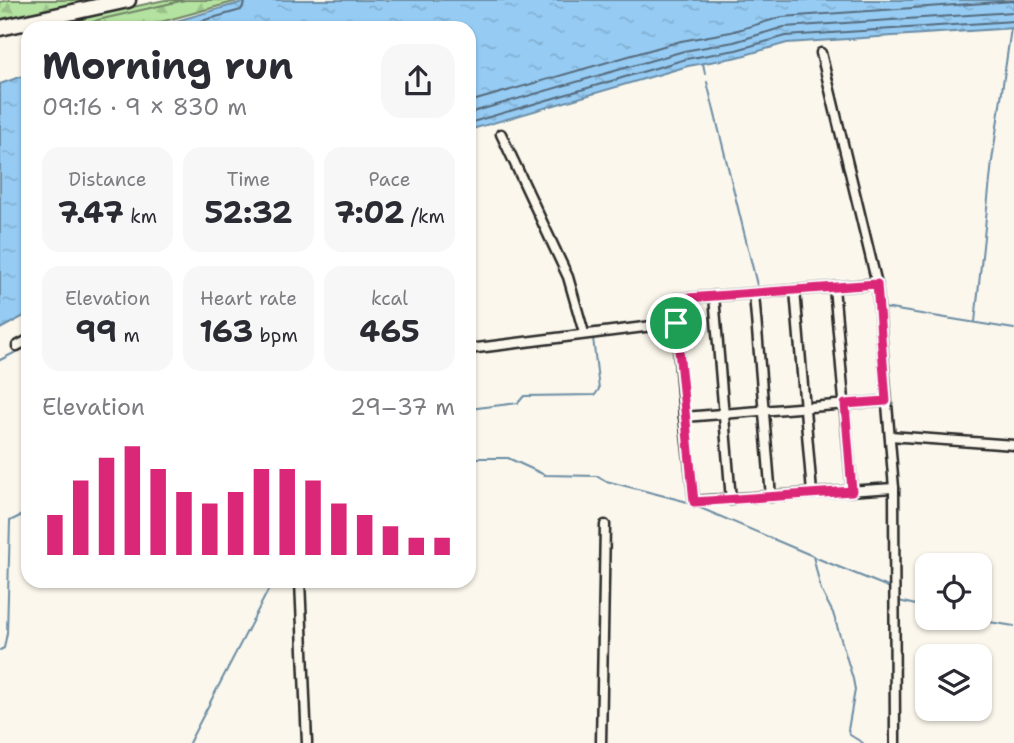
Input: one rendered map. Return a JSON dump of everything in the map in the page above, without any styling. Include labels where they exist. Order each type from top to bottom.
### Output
[{"type":"highway","points":[[32,21],[128,0]]},
{"type":"highway","points":[[0,28],[21,23]]},
{"type":"street","points":[[821,53],[867,231],[877,284],[894,488],[895,743]]},
{"type":"street","points":[[502,134],[568,277],[584,333]]},
{"type":"street","points":[[877,284],[674,299],[691,498],[699,503],[894,488]]},
{"type":"street","points":[[835,287],[852,491]]},
{"type":"street","points":[[794,290],[812,493]]},
{"type":"street","points":[[754,294],[771,497]]},
{"type":"street","points":[[715,296],[731,500]]},
{"type":"street","points":[[476,348],[676,323]]},
{"type":"street","points":[[17,346],[21,344]]},
{"type":"street","points":[[684,417],[886,401]]},
{"type":"street","points":[[890,436],[1014,445]]},
{"type":"street","points":[[600,743],[605,525]]},
{"type":"street","points":[[300,588],[307,743]]},
{"type":"green space","points":[[94,0],[0,20],[0,2]]},
{"type":"green space","points":[[165,0],[185,0],[99,21],[80,21],[86,17]]},
{"type":"green space","points":[[185,0],[241,0],[164,21],[96,21]]},
{"type":"water","points":[[250,0],[1014,0],[1014,28],[787,43],[738,57],[688,66],[476,128],[476,21],[176,21]]},
{"type":"water","points":[[21,76],[21,318],[0,329],[0,84]]},
{"type":"waterway","points":[[975,322],[992,161],[1011,28]]},
{"type":"waterway","points":[[703,63],[705,74]]},
{"type":"waterway","points":[[707,82],[758,289],[873,278]]},
{"type":"waterway","points":[[731,291],[757,289]]},
{"type":"waterway","points":[[881,289],[886,350]]},
{"type":"waterway","points":[[670,321],[669,296],[673,296]]},
{"type":"waterway","points":[[884,308],[1014,329]]},
{"type":"waterway","points":[[659,329],[670,327]]},
{"type":"waterway","points":[[476,408],[518,403],[524,396],[595,395],[599,389],[593,338]]},
{"type":"waterway","points":[[0,360],[21,350]]},
{"type":"waterway","points":[[476,458],[508,458],[545,475],[598,476],[606,481],[684,501],[813,556],[821,590],[833,613],[853,679],[855,690],[848,730],[850,735],[863,743]]},
{"type":"waterway","points":[[896,471],[898,486]]},
{"type":"waterway","points":[[0,650],[4,648],[7,633],[10,521],[21,516]]},
{"type":"waterway","points":[[814,557],[893,589]]},
{"type":"waterway","points":[[189,743],[269,588]]},
{"type":"waterway","points":[[898,593],[899,601],[915,605]]},
{"type":"waterway","points":[[992,622],[1014,626]]},
{"type":"route","points":[[877,284],[886,401],[845,404],[852,491],[694,502],[691,498],[676,323],[674,299],[877,284]]}]
